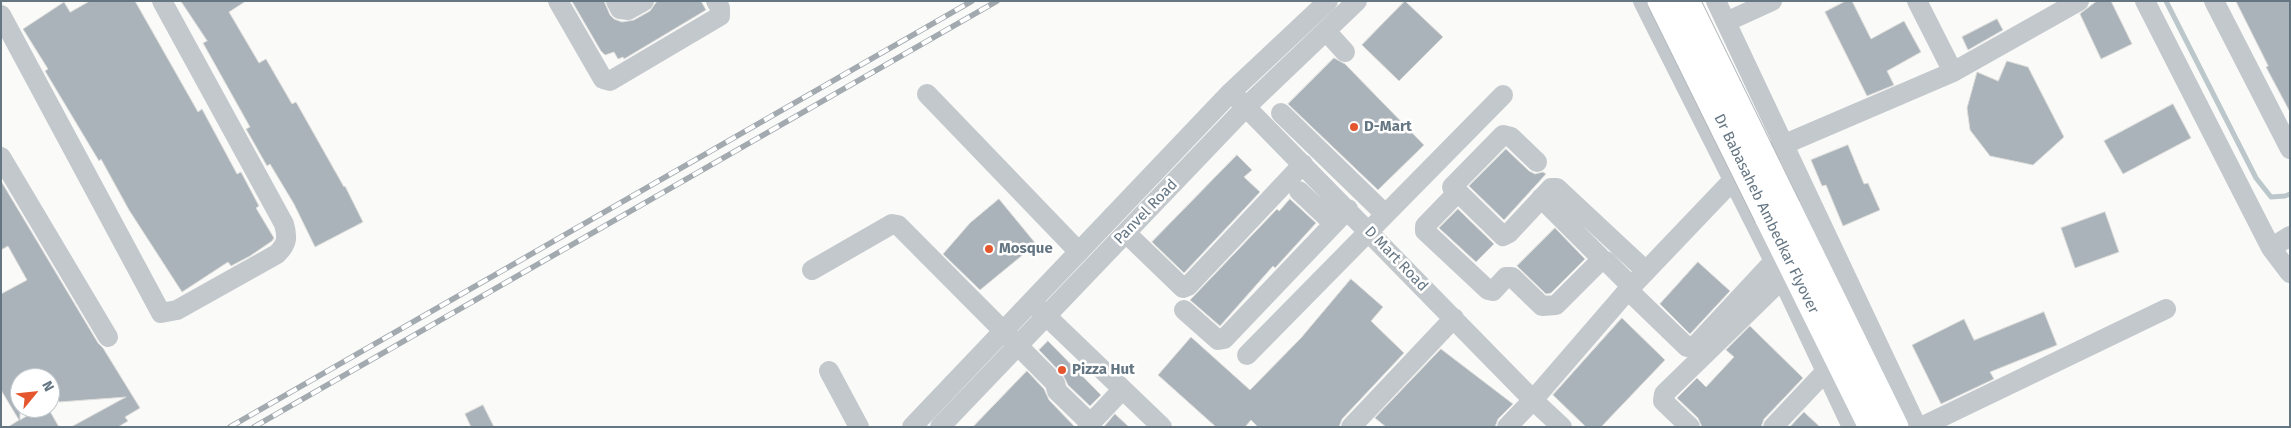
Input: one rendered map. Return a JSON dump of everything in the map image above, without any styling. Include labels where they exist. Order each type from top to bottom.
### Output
[{"type":"main road","name":"Dr Babasaheb Ambedkar Flyover","points":[[1660,1],[1896,427]]},
{"type":"main road","name":"Dr Babasaheb Ambedkar Flyover","points":[[1687,1],[1871,427]]},
{"type":"street","points":[[1,15],[161,313],[177,310],[277,254],[285,245],[288,235],[284,224],[162,1]]},
{"type":"street","points":[[558,1],[603,79],[610,81],[720,16],[720,8],[716,1]]},
{"type":"street","points":[[616,1],[620,9],[628,10],[644,1]]},
{"type":"street","name":"Panvel Road","points":[[912,427],[1232,92],[1328,1]]},
{"type":"street","name":"Panvel Road","points":[[940,427],[1246,107],[1357,1]]},
{"type":"street","points":[[1643,1],[1778,270],[1852,427]]},
{"type":"street","points":[[1716,1],[1919,427],[2166,309]]},
{"type":"street","points":[[1726,22],[1772,1]]},
{"type":"street","points":[[1917,1],[1953,72]]},
{"type":"street","points":[[1507,427],[1533,400],[1630,288],[1733,180],[1785,144],[1953,72],[2079,1]]},
{"type":"street","points":[[2145,1],[2271,248],[2290,273]]},
{"type":"street","points":[[2214,1],[2290,148]]},
{"type":"street","points":[[1326,31],[1345,52]]},
{"type":"street","name":"D Mart Road","points":[[1232,92],[1533,400],[1562,427]]},
{"type":"street","points":[[927,94],[1079,252]]},
{"type":"street","points":[[1247,355],[1502,95]]},
{"type":"street","points":[[1282,113],[1385,214]]},
{"type":"street","points":[[1433,166],[1454,189],[1503,135],[1511,137],[1537,162]]},
{"type":"street","points":[[1,157],[108,337]]},
{"type":"street","points":[[1126,233],[1182,288],[1188,286],[1303,164]]},
{"type":"street","points":[[1541,198],[1600,257],[1600,261],[1556,305],[1542,306],[1512,277],[1506,278],[1492,291],[1488,290],[1425,230],[1425,226],[1455,195],[1460,194],[1503,236],[1509,233],[1541,198],[1551,188],[1557,188],[1646,271]]},
{"type":"street","points":[[1299,191],[1334,224]]},
{"type":"street","points":[[1184,310],[1218,340],[1224,339],[1348,209]]},
{"type":"street","points":[[812,270],[892,224],[898,226],[1055,384],[1057,392],[1088,425],[1122,390]]},
{"type":"street","points":[[2271,248],[2290,236]]},
{"type":"street","points":[[1606,261],[1687,347],[1693,348],[1778,270]]},
{"type":"street","points":[[1690,427],[1663,402],[1664,394],[1778,270]]},
{"type":"street","points":[[1032,302],[1045,317],[1162,427]]},
{"type":"street","points":[[1351,427],[1454,318]]},
{"type":"street","points":[[829,372],[859,427]]},
{"type":"street","points":[[1773,427],[1827,376]]},
{"type":"street","points":[[1785,427],[1827,376]]},
{"type":"building","points":[[90,1],[135,1],[198,112],[202,109],[237,174],[241,172],[259,206],[256,208],[274,238],[250,256],[231,266],[228,262],[182,292],[129,210],[101,159],[99,161],[45,71],[48,69],[23,29],[64,2],[70,12]]},
{"type":"building","points":[[181,1],[246,1],[229,12],[259,63],[266,59],[292,104],[296,102],[345,186],[363,222],[315,247],[294,204],[270,164],[267,166],[246,129],[250,127],[203,43],[207,41]]},
{"type":"building","points":[[572,1],[604,1],[610,15],[622,22],[634,20],[650,11],[657,1],[701,1],[706,10],[624,59],[623,57],[618,59],[614,52],[605,55],[601,51]]},
{"type":"building","points":[[1405,1],[1443,37],[1399,81],[1362,45]]},
{"type":"building","points":[[1846,1],[1852,1],[1871,39],[1904,21],[1921,52],[1887,71],[1894,85],[1867,96],[1825,12]]},
{"type":"building","points":[[2097,1],[2111,1],[2132,44],[2101,59],[2080,14]]},
{"type":"building","points":[[2236,1],[2290,1],[2290,112],[2266,67],[2268,66]]},
{"type":"building","points":[[1997,19],[2003,30],[1968,50],[1962,37]]},
{"type":"building","name":"D-Mart","points":[[1334,58],[1345,64],[1424,145],[1378,190],[1288,104]]},
{"type":"building","points":[[2007,61],[2028,67],[2064,137],[2033,165],[1990,156],[1970,130],[1967,108],[1977,72],[1998,81]]},
{"type":"building","points":[[2173,104],[2191,138],[2123,174],[2104,141]]},
{"type":"building","points":[[1848,145],[1864,184],[1868,183],[1880,210],[1843,226],[1826,185],[1822,186],[1811,160]]},
{"type":"building","points":[[1506,149],[1529,171],[1535,174],[1543,172],[1546,174],[1504,220],[1469,186]]},
{"type":"building","points":[[1237,155],[1252,170],[1244,177],[1260,192],[1184,273],[1152,242]]},
{"type":"building","points":[[1,181],[98,343],[140,408],[125,417],[128,421],[118,427],[71,427],[126,397],[60,402],[60,368],[10,368],[10,405],[1,390],[1,294],[27,280],[8,246],[1,250]]},
{"type":"building","name":"Mosque","points":[[999,199],[1036,244],[980,290],[943,254],[970,223]]},
{"type":"building","points":[[1290,199],[1316,223],[1275,268],[1273,266],[1220,326],[1190,300],[1277,209],[1279,211]]},
{"type":"building","points":[[1458,209],[1494,244],[1476,262],[1439,228]]},
{"type":"building","points":[[2105,212],[2119,252],[2075,268],[2061,228]]},
{"type":"building","points":[[1555,228],[1585,259],[1551,293],[1546,294],[1517,266]]},
{"type":"building","points":[[1698,262],[1730,291],[1690,334],[1660,304]]},
{"type":"building","points":[[1351,279],[1383,307],[1371,321],[1404,353],[1342,419],[1339,427],[1258,427],[1251,420],[1245,427],[1216,427],[1158,375],[1191,337],[1250,390],[1301,338]]},
{"type":"building","points":[[2044,312],[2057,345],[1990,372],[1994,379],[1941,404],[1912,345],[1964,319],[1974,340]]},
{"type":"building","points":[[1622,318],[1665,360],[1601,427],[1586,427],[1553,395]]},
{"type":"building","points":[[1750,326],[1803,378],[1764,419],[1761,427],[1702,427],[1698,418],[1677,398],[1697,378],[1706,387],[1734,357],[1726,350]]},
{"type":"building","points":[[1048,341],[1101,395],[1090,406],[1068,385],[1063,375],[1039,350]]},
{"type":"building","points":[[1441,349],[1513,404],[1498,419],[1495,427],[1386,427],[1375,418]]},
{"type":"building","points":[[1027,371],[1044,389],[1049,400],[1075,427],[973,427]]},
{"type":"building","points":[[483,405],[494,427],[471,427],[465,414]]},
{"type":"building","points":[[1804,412],[1820,427],[1790,427]]},
{"type":"building","points":[[1115,414],[1129,427],[1104,427]]},
{"type":"building","points":[[18,418],[20,420],[23,418],[54,418],[59,427],[8,427],[19,420]]},
{"type":"waterway","points":[[2166,1],[2256,178],[2271,197],[2290,194]]},
{"type":"railway","points":[[230,427],[972,1]]},
{"type":"railway","points":[[254,427],[997,1]]},
{"type":"place","name":"D-Mart","points":[[1354,127]]},
{"type":"place","name":"Mosque","points":[[989,249]]},
{"type":"place","name":"Pizza Hut","points":[[1062,370]]}]
